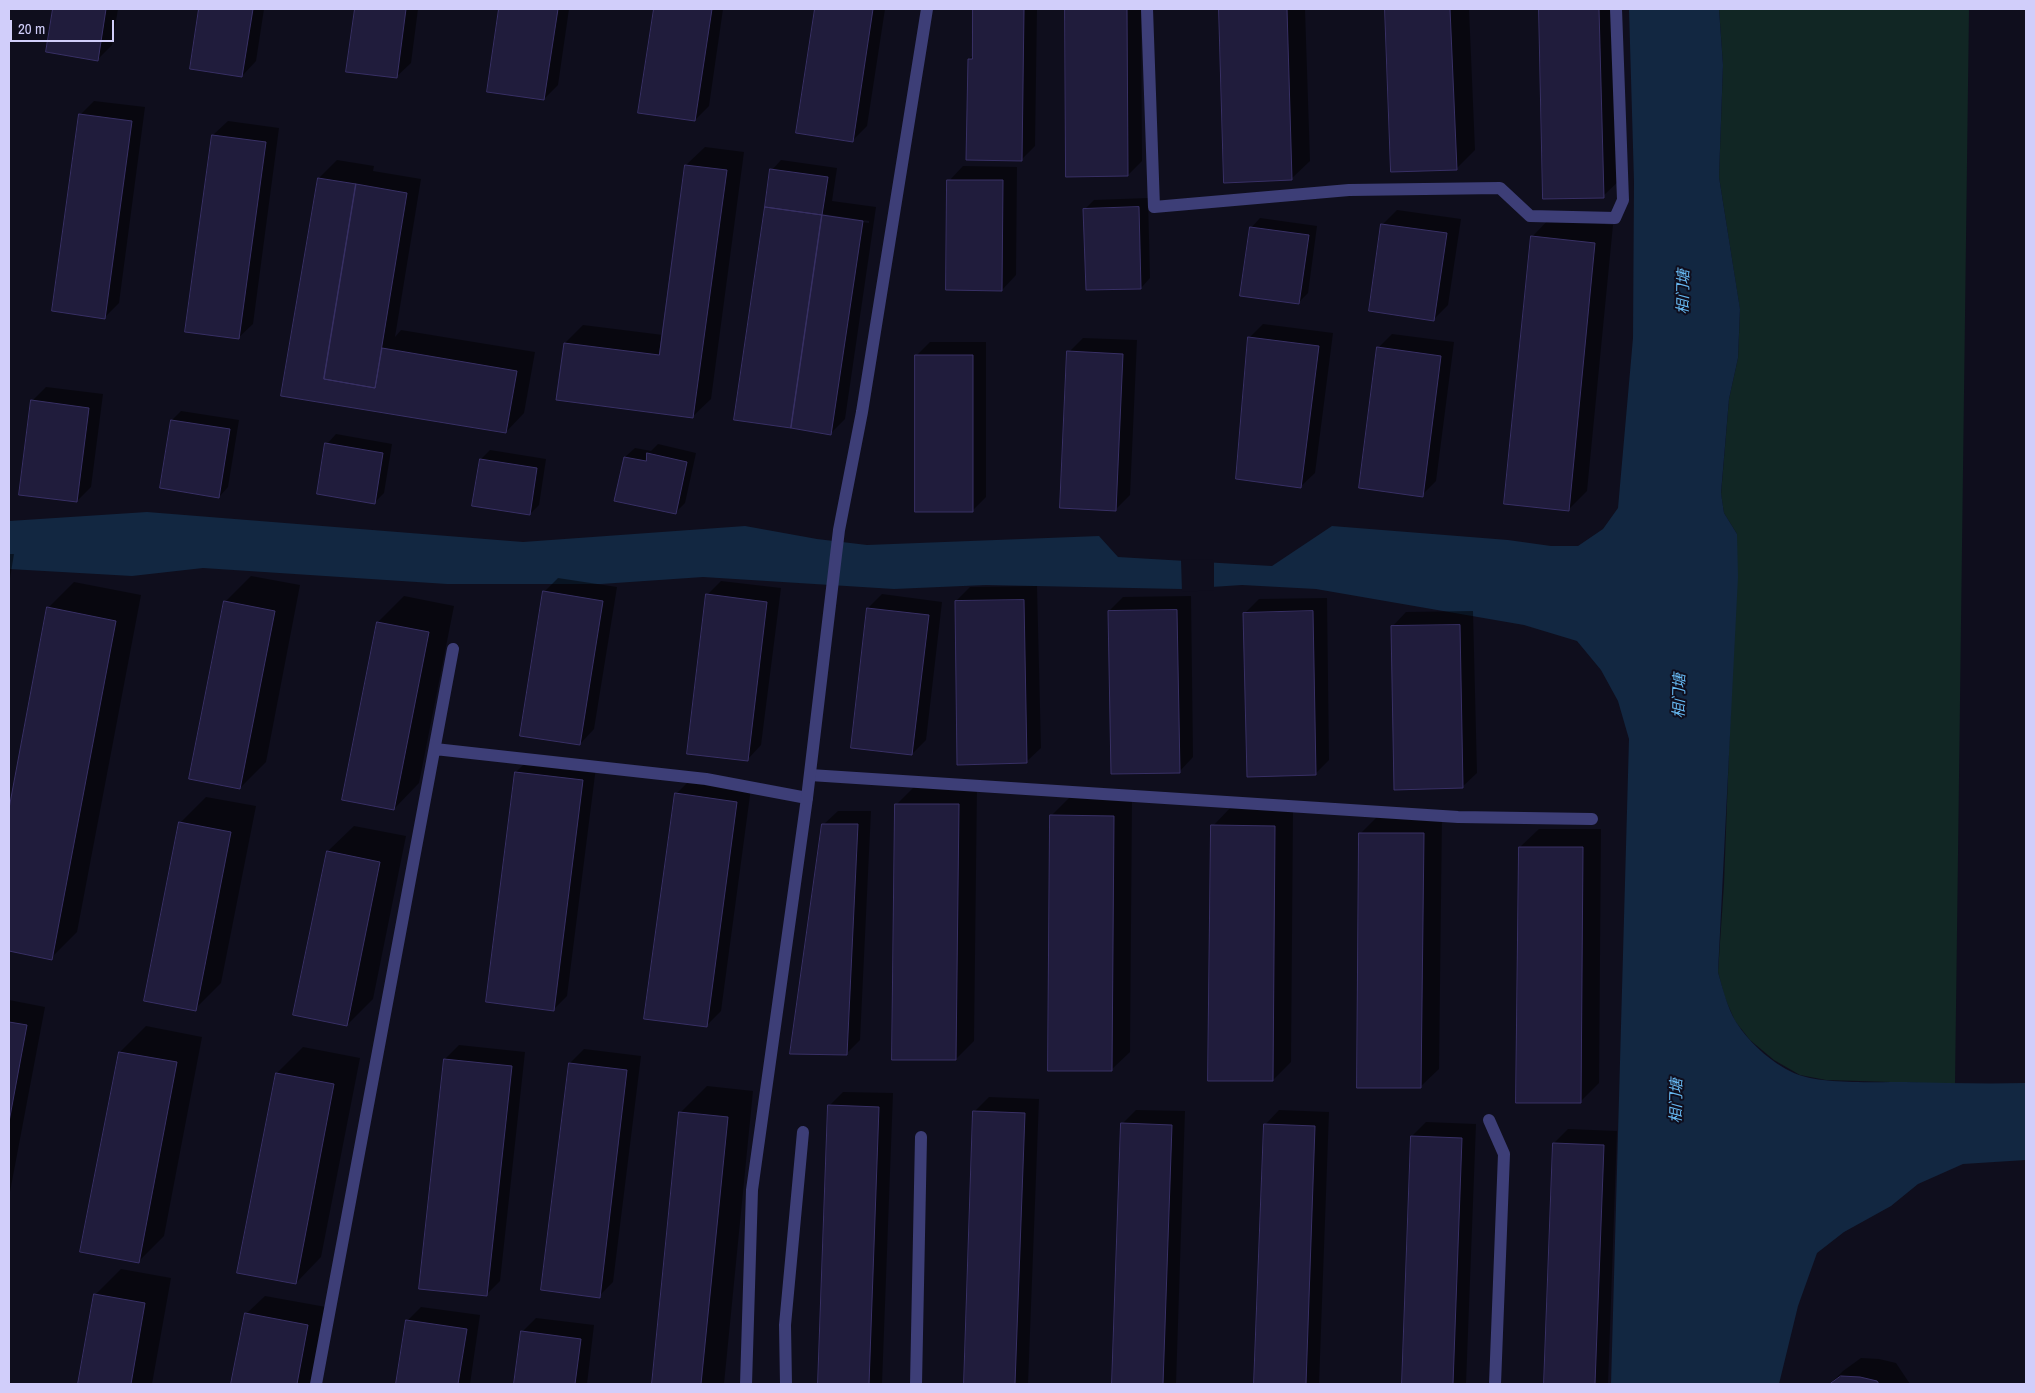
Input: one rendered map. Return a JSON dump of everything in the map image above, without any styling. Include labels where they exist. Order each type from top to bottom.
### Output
[{"type":"street","points":[[746,1384],[752,1190],[807,798],[839,530],[862,412],[927,9]]},
{"type":"street","points":[[1147,9],[1154,207],[1349,190],[1500,188],[1530,216],[1615,218],[1623,200],[1616,9]]},
{"type":"street","points":[[316,1384],[453,649]]},
{"type":"street","points":[[434,749],[706,779],[807,798]]},
{"type":"street","points":[[810,775],[1458,817],[1592,819]]},
{"type":"street","points":[[1489,1120],[1504,1154],[1495,1384]]},
{"type":"street","points":[[786,1384],[785,1325],[803,1132]]},
{"type":"street","points":[[916,1384],[920,1137]]},
{"type":"green space","points":[[1719,9],[1969,9],[1955,1084],[1826,1080],[1800,1075],[1774,1060],[1750,1040],[1735,1021],[1725,998],[1718,972],[1724,884],[1737,534],[1724,513],[1721,494],[1729,399],[1738,358],[1740,310],[1719,177],[1723,65]]},
{"type":"water","name":"相门塘","points":[[1629,9],[1719,9],[1723,65],[1719,177],[1740,309],[1738,358],[1729,399],[1721,493],[1724,513],[1737,534],[1738,577],[1718,972],[1728,1004],[1736,1022],[1756,1046],[1781,1066],[1810,1078],[1851,1082],[2026,1083],[2026,1160],[1963,1164],[1918,1184],[1891,1206],[1844,1232],[1817,1253],[1798,1306],[1779,1384],[1611,1384],[1629,739],[1618,701],[1601,670],[1577,641],[1524,625],[1316,589],[1242,585],[1181,589],[986,585],[894,589],[703,577],[601,584],[447,584],[203,568],[132,576],[9,569],[9,521],[147,512],[523,542],[745,526],[817,539],[867,545],[1099,536],[1118,557],[1272,566],[1332,526],[1508,540],[1551,546],[1578,546],[1603,529],[1618,508],[1633,338],[1634,182]]},
{"type":"pier","points":[[1181,559],[1214,560],[1214,590],[1182,592]]},
{"type":"building","points":[[53,9],[106,9],[98,61],[46,52]]},
{"type":"building","points":[[199,9],[253,9],[242,77],[190,69]]},
{"type":"building","points":[[355,9],[406,9],[397,78],[346,72]]},
{"type":"building","points":[[499,9],[558,9],[544,100],[487,92]]},
{"type":"building","points":[[654,9],[712,9],[695,121],[638,113]]},
{"type":"building","points":[[815,9],[873,9],[853,142],[796,133]]},
{"type":"building","points":[[973,9],[1024,9],[1022,161],[966,160],[968,59],[972,59]]},
{"type":"building","points":[[1065,9],[1127,9],[1128,176],[1066,177]]},
{"type":"building","points":[[1219,9],[1287,9],[1292,180],[1224,183]]},
{"type":"building","points":[[1385,9],[1450,9],[1457,170],[1391,172]]},
{"type":"building","points":[[1539,9],[1599,9],[1604,198],[1543,199]]},
{"type":"building","points":[[79,114],[132,121],[105,319],[52,311]]},
{"type":"building","points":[[212,135],[266,142],[239,339],[185,332]]},
{"type":"building","points":[[685,165],[727,170],[693,418],[556,400],[564,343],[659,355]]},
{"type":"building","points":[[770,169],[828,177],[822,215],[765,207]]},
{"type":"building","points":[[318,178],[356,184],[324,379],[375,388],[382,348],[517,371],[506,433],[281,396]]},
{"type":"building","points":[[947,180],[1003,180],[1002,291],[946,290]]},
{"type":"building","points":[[356,184],[407,193],[375,388],[324,379]]},
{"type":"building","points":[[765,207],[822,215],[791,428],[734,420]]},
{"type":"building","points":[[1139,207],[1141,289],[1086,290],[1083,209]]},
{"type":"building","points":[[822,215],[863,221],[831,435],[791,428]]},
{"type":"building","points":[[1381,224],[1447,233],[1434,321],[1369,311]]},
{"type":"building","points":[[1250,227],[1309,235],[1299,304],[1240,296]]},
{"type":"building","points":[[1531,236],[1595,243],[1569,511],[1504,504]]},
{"type":"building","points":[[1248,337],[1319,346],[1301,488],[1236,479]]},
{"type":"building","points":[[1377,347],[1441,356],[1423,497],[1359,488]]},
{"type":"building","points":[[1067,351],[1123,354],[1116,511],[1060,508]]},
{"type":"building","points":[[915,355],[973,355],[973,512],[915,512]]},
{"type":"building","points":[[31,400],[89,408],[77,502],[19,495]]},
{"type":"building","points":[[171,420],[230,429],[219,498],[160,488]]},
{"type":"building","points":[[325,443],[383,453],[375,504],[317,494]]},
{"type":"building","points":[[647,453],[687,462],[676,514],[614,501],[624,457],[646,461]]},
{"type":"building","points":[[480,459],[537,468],[530,515],[472,506]]},
{"type":"building","points":[[543,591],[603,601],[580,745],[520,736]]},
{"type":"building","points":[[706,594],[767,602],[748,761],[687,754]]},
{"type":"building","points":[[1024,600],[1027,763],[957,765],[955,601]]},
{"type":"building","points":[[224,601],[275,611],[240,789],[189,779]]},
{"type":"building","points":[[47,607],[116,621],[52,960],[9,951],[9,809]]},
{"type":"building","points":[[867,608],[929,615],[912,755],[851,748]]},
{"type":"building","points":[[1177,610],[1180,773],[1111,774],[1108,611]]},
{"type":"building","points":[[1313,611],[1316,775],[1247,777],[1243,613]]},
{"type":"building","points":[[377,622],[429,632],[394,810],[342,800]]},
{"type":"building","points":[[1460,625],[1463,788],[1394,790],[1391,626]]},
{"type":"building","points":[[515,772],[583,780],[554,1011],[486,1002]]},
{"type":"building","points":[[675,793],[737,802],[707,1027],[644,1019]]},
{"type":"building","points":[[895,804],[959,804],[956,1060],[892,1060]]},
{"type":"building","points":[[1050,815],[1114,816],[1112,1071],[1048,1071]]},
{"type":"building","points":[[179,822],[231,832],[196,1011],[144,1001]]},
{"type":"building","points":[[822,824],[858,824],[847,1055],[790,1054]]},
{"type":"building","points":[[1211,825],[1275,826],[1273,1081],[1208,1081]]},
{"type":"building","points":[[1359,833],[1424,833],[1421,1088],[1357,1088]]},
{"type":"building","points":[[1519,847],[1583,847],[1581,1103],[1516,1103]]},
{"type":"building","points":[[327,851],[380,862],[347,1026],[293,1015]]},
{"type":"building","points":[[9,1022],[27,1025],[9,1122]]},
{"type":"building","points":[[119,1052],[177,1062],[139,1263],[80,1252]]},
{"type":"building","points":[[444,1059],[512,1066],[487,1296],[419,1289]]},
{"type":"building","points":[[569,1063],[627,1070],[600,1298],[541,1290]]},
{"type":"building","points":[[276,1073],[334,1084],[296,1284],[237,1273]]},
{"type":"building","points":[[828,1105],[879,1107],[869,1384],[818,1384]]},
{"type":"building","points":[[973,1111],[1025,1113],[1015,1384],[964,1384]]},
{"type":"building","points":[[679,1112],[728,1117],[701,1384],[652,1384]]},
{"type":"building","points":[[1121,1123],[1172,1125],[1163,1384],[1112,1384]]},
{"type":"building","points":[[1264,1124],[1315,1126],[1306,1384],[1254,1384]]},
{"type":"building","points":[[1411,1136],[1462,1138],[1453,1384],[1402,1384]]},
{"type":"building","points":[[1553,1143],[1604,1145],[1595,1384],[1544,1384]]},
{"type":"building","points":[[94,1294],[145,1303],[131,1384],[78,1384]]},
{"type":"building","points":[[245,1313],[308,1325],[297,1384],[231,1384]]},
{"type":"building","points":[[406,1320],[467,1329],[458,1384],[396,1384]]},
{"type":"building","points":[[521,1331],[581,1339],[575,1384],[514,1384]]},
{"type":"building","points":[[1841,1376],[1860,1377],[1877,1381],[1879,1384],[1830,1384]]}]
